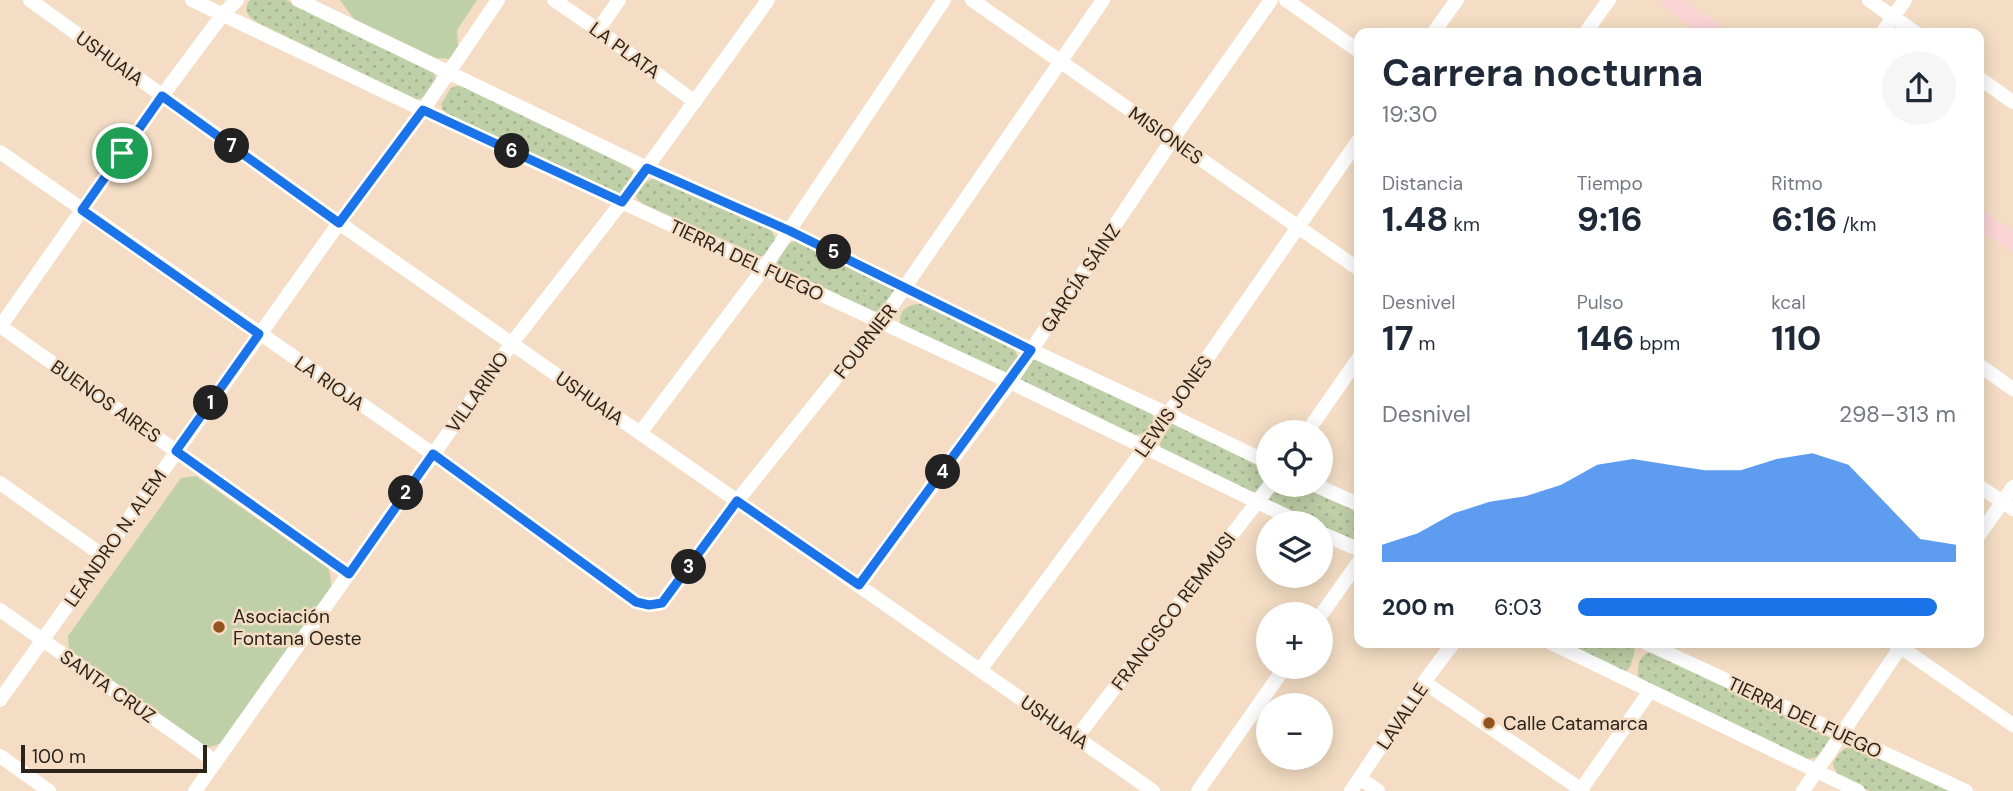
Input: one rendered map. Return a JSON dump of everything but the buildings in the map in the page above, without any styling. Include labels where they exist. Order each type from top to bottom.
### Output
[{"type":"main road","points":[[1669,0],[1708,28]]},
{"type":"main road","points":[[1984,222],[2013,242]]},
{"type":"street","name":"USHUAIA","points":[[30,0],[339,223],[1153,791]]},
{"type":"street","name":"TIERRA DEL FUEGO","points":[[192,0],[1146,446],[1274,511]]},
{"type":"street","points":[[0,326],[162,96],[223,14],[237,0]]},
{"type":"street","points":[[298,0],[647,168],[790,231],[1256,457]]},
{"type":"street","name":"LEANDRO N. ALEM","points":[[0,699],[259,334],[423,110],[498,0]]},
{"type":"street","name":"LA PLATA","points":[[554,0],[695,102]]},
{"type":"street","points":[[598,30],[619,0]]},
{"type":"street","name":"VILLARINO","points":[[195,791],[512,343],[622,202],[768,0]]},
{"type":"street","points":[[640,433],[790,231],[944,0]]},
{"type":"street","name":"MISIONES","points":[[972,0],[1354,266]]},
{"type":"street","name":"FOURNIER","points":[[662,603],[737,501],[880,323],[1103,0]]},
{"type":"street","name":"GARCÍA SÁINZ","points":[[859,585],[1010,382],[1172,140],[1270,0]]},
{"type":"street","points":[[1286,0],[1354,48]]},
{"type":"street","points":[[1437,28],[1457,0]]},
{"type":"street","points":[[1589,28],[1609,0]]},
{"type":"street","points":[[1869,0],[1909,28]]},
{"type":"street","points":[[1885,28],[1905,0]]},
{"type":"street","points":[[1984,82],[2013,102]]},
{"type":"street","name":"LEWIS JONES","points":[[980,670],[1146,446],[1354,147]]},
{"type":"street","name":"LA RIOJA","points":[[0,152],[433,454],[636,602],[649,605],[662,603]]},
{"type":"street","name":"BUENOS AIRES","points":[[0,326],[349,574]]},
{"type":"street","points":[[1315,420],[1354,365]]},
{"type":"street","points":[[1984,368],[2013,388]]},
{"type":"street","points":[[0,484],[102,555]]},
{"type":"street","points":[[1984,530],[2008,505],[2013,487]]},
{"type":"street","points":[[1984,488],[2008,505]]},
{"type":"street","points":[[1333,493],[1354,502]]},
{"type":"street","name":"FRANCISCO REMMUSI","points":[[1077,737],[1261,497]]},
{"type":"street","points":[[1333,538],[1354,547]]},
{"type":"street","points":[[1330,602],[1354,569]]},
{"type":"street","name":"SANTA CRUZ","points":[[0,610],[216,762]]},
{"type":"street","name":"LAVALLE","points":[[1350,791],[1450,648]]},
{"type":"street","points":[[1561,648],[1858,791]]},
{"type":"street","name":"TIERRA DEL FUEGO","points":[[1657,648],[1966,791]]},
{"type":"street","points":[[1803,791],[1896,648]]},
{"type":"street","points":[[1905,648],[2013,725]]},
{"type":"street","points":[[1198,791],[1277,679]]},
{"type":"street","points":[[1424,682],[1581,791],[1650,691]]},
{"type":"street","points":[[0,756],[50,791]]},
{"type":"street","points":[[1360,778],[1378,791]]},
{"type":"green space","points":[[250,0],[286,0],[432,70],[435,75],[434,84],[425,96],[416,100],[255,21],[247,12]]},
{"type":"green space","points":[[340,0],[477,0],[457,30],[458,47],[450,59],[436,58],[354,19]]},
{"type":"green space","points":[[464,86],[629,165],[633,173],[628,184],[616,194],[448,114],[441,104],[451,88]]},
{"type":"green space","points":[[652,179],[771,230],[776,239],[765,255],[761,256],[643,204],[636,196],[645,183]]},
{"type":"green space","points":[[797,240],[897,290],[881,311],[874,312],[778,266],[776,262],[788,244]]},
{"type":"green space","points":[[916,304],[1014,349],[1019,359],[1011,372],[1006,373],[900,325],[903,311]]},
{"type":"green space","points":[[1036,360],[1151,412],[1153,419],[1148,431],[1134,436],[1021,382],[1020,376],[1030,361]]},
{"type":"green space","points":[[1175,423],[1256,464],[1256,492],[1248,491],[1161,448],[1160,443]]},
{"type":"green space","points":[[196,476],[329,569],[332,589],[223,743],[206,748],[69,650],[68,636],[181,478]]},
{"type":"green space","points":[[1270,497],[1324,497],[1354,510],[1354,541],[1333,532],[1333,511],[1291,511],[1268,500]]},
{"type":"green space","points":[[1575,648],[1634,648],[1631,665],[1627,671],[1621,671]]},
{"type":"green space","points":[[1651,652],[1827,736],[1833,741],[1830,750],[1814,758],[1805,759],[1638,680],[1641,659]]},
{"type":"green space","points":[[1851,746],[1949,791],[1870,791],[1839,776],[1834,768],[1833,763],[1839,754]]},
{"type":"place","name":"Asociación Fontana Oeste","points":[[219,627]]},
{"type":"place","name":"Calle Catamarca","points":[[1489,723]]},
{"type":"route","points":[[162,96],[339,223],[423,110],[622,202],[647,168],[790,231],[1031,350],[859,585],[737,501],[662,603],[649,605],[636,602],[433,454],[349,574],[176,451],[259,334],[82,210],[122,153],[162,96]]}]
